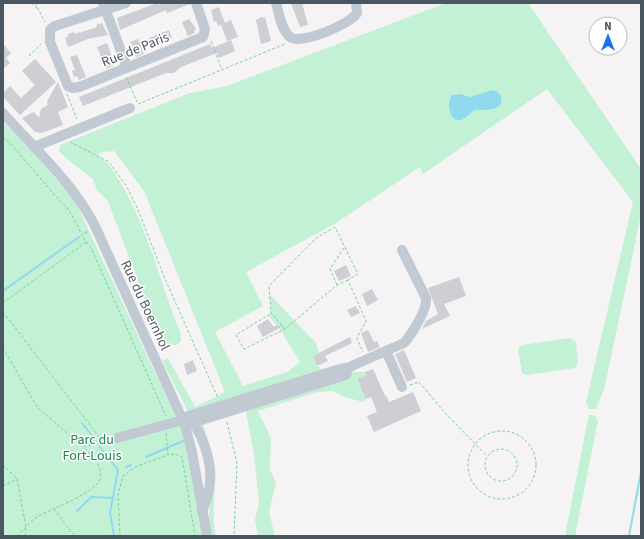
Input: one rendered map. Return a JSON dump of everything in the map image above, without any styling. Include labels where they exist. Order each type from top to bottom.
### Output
[{"type":"street","points":[[71,87],[49,34],[55,26],[104,7],[126,3]]},
{"type":"street","points":[[196,3],[205,26],[205,33]]},
{"type":"street","points":[[276,3],[284,30],[293,39],[305,39],[352,19],[357,13],[356,3]]},
{"type":"street","points":[[104,7],[125,68]]},
{"type":"street","name":"Rue de Paris","points":[[71,87],[125,68],[201,38],[205,33]]},
{"type":"street","points":[[34,146],[134,106]]},
{"type":"street","name":"Rue du Boernhol","points":[[3,113],[73,190],[89,215],[186,422],[207,536]]},
{"type":"street","points":[[117,438],[166,425],[186,422],[346,375],[348,372],[347,368],[404,343],[410,336],[426,303],[426,298],[402,250]]},
{"type":"street","points":[[386,351],[402,387]]},
{"type":"street","points":[[186,422],[205,445],[209,464],[210,493],[202,510]]},
{"type":"path","points":[[31,3],[37,8]]},
{"type":"path","points":[[29,56],[49,34],[35,3]]},
{"type":"path","points":[[205,33],[210,39],[223,70]]},
{"type":"path","points":[[125,68],[134,106],[279,48],[293,39]]},
{"type":"path","points":[[71,87],[68,97],[80,127]]},
{"type":"path","points":[[58,136],[83,147],[109,162],[127,187],[223,410],[237,463],[234,536]]},
{"type":"path","points":[[3,137],[67,206],[86,242],[91,248],[166,416],[168,455]]},
{"type":"path","points":[[271,313],[236,335],[244,349],[285,329],[337,285],[358,274],[335,227],[316,238],[269,286],[271,313],[285,329]]},
{"type":"path","points":[[3,303],[86,242]]},
{"type":"path","points":[[337,285],[330,269],[345,247]]},
{"type":"path","points":[[348,280],[366,321],[357,338],[367,360]]},
{"type":"path","points":[[3,312],[103,442]]},
{"type":"path","points":[[3,348],[37,407],[83,447],[98,465],[100,480],[91,489],[35,518],[17,536]]},
{"type":"path","points":[[402,387],[419,382],[446,414],[487,456]]},
{"type":"path","points":[[498,432],[514,433],[523,438],[533,451],[536,467],[534,477],[529,486],[521,493],[511,498],[500,499],[490,497],[481,492],[474,484],[469,469],[470,453],[475,444],[483,437],[498,432]]},
{"type":"path","points":[[83,447],[117,438]]},
{"type":"path","points":[[496,449],[507,449],[511,451],[517,460],[518,466],[514,476],[504,481],[494,479],[489,476],[485,466],[487,456],[496,449]]},
{"type":"path","points":[[120,536],[118,494],[123,476],[137,466],[168,455],[176,454],[182,457],[195,536]]},
{"type":"path","points":[[3,465],[17,479],[26,527],[26,536]]},
{"type":"path","points":[[3,486],[17,479]]},
{"type":"path","points":[[54,508],[71,532],[76,536]]},
{"type":"green space","points":[[446,3],[528,3],[641,169],[641,215],[604,390],[596,409],[589,409],[586,402],[633,202],[547,89],[423,174],[420,167],[336,223],[246,272],[263,306],[215,332],[243,386],[287,372],[300,362],[281,331],[268,315],[271,313],[270,295],[316,343],[319,353],[313,356],[317,366],[333,375],[345,377],[354,372],[365,372],[366,375],[357,380],[366,399],[363,402],[345,397],[332,391],[317,392],[258,411],[271,438],[270,469],[276,483],[269,512],[275,536],[258,536],[255,520],[259,502],[254,454],[245,407],[202,420],[211,452],[214,471],[214,520],[216,536],[210,536],[209,515],[211,497],[208,450],[162,361],[168,358],[195,407],[225,392],[144,191],[114,151],[102,152],[98,155],[110,166],[123,187],[142,228],[181,334],[181,340],[177,345],[169,345],[160,340],[153,329],[147,305],[108,201],[97,190],[93,179],[59,151],[60,145],[190,93],[227,86]]},
{"type":"green space","name":"Parc du Fort-Louis","points":[[3,122],[32,151],[75,201],[181,428],[187,450],[202,536],[3,536]]},
{"type":"green space","points":[[570,338],[576,342],[578,363],[575,368],[526,375],[522,373],[518,349],[522,345]]},
{"type":"green space","points":[[589,414],[595,416],[598,421],[575,536],[565,536]]},
{"type":"water","points":[[492,90],[498,92],[502,102],[494,109],[476,110],[460,120],[457,120],[452,116],[449,109],[449,101],[452,95],[460,94],[470,97]]},
{"type":"building","points":[[157,3],[159,5],[165,3],[190,4],[167,13],[166,10],[120,30],[117,18]]},
{"type":"building","points":[[291,3],[302,3],[308,25],[300,27]]},
{"type":"building","points":[[219,7],[225,23],[231,20],[238,37],[227,41],[221,25],[223,24],[218,26],[216,21],[214,22],[211,10]]},
{"type":"building","points":[[265,17],[271,41],[261,44],[256,20]]},
{"type":"building","points":[[189,19],[196,29],[194,30],[195,33],[188,36],[182,22]]},
{"type":"building","points":[[102,23],[108,35],[88,39],[68,47],[65,38],[68,37],[68,34],[74,32],[75,34],[97,27],[96,25]]},
{"type":"building","points":[[169,30],[172,38],[152,46],[149,38]]},
{"type":"building","points":[[138,39],[144,54],[136,57],[135,53],[132,54],[130,48],[133,47],[130,42]]},
{"type":"building","points":[[231,40],[235,51],[219,58],[217,53],[181,67],[174,73],[166,73],[83,106],[79,97],[210,44],[212,48]]},
{"type":"building","points":[[107,43],[114,62],[112,63],[113,66],[106,69],[97,47]]},
{"type":"building","points":[[3,44],[11,53],[6,58],[10,63],[3,69]]},
{"type":"building","points":[[77,55],[86,77],[79,80],[77,76],[74,77],[72,71],[75,70],[70,57]]},
{"type":"building","points":[[35,59],[56,82],[20,115],[3,97],[3,93],[10,86],[21,98],[35,85],[22,71]]},
{"type":"building","points":[[58,82],[68,107],[58,112],[63,125],[42,133],[35,132],[22,118],[34,112],[39,118],[41,109],[48,105],[47,101]]},
{"type":"building","points":[[346,265],[351,276],[339,281],[334,271]]},
{"type":"building","points":[[459,277],[466,296],[444,304],[450,316],[422,329],[426,321],[438,314],[428,288]]},
{"type":"building","points":[[372,289],[378,300],[367,306],[362,294]]},
{"type":"building","points":[[356,306],[360,313],[351,317],[347,310]]},
{"type":"building","points":[[268,319],[273,326],[285,325],[263,337],[257,326]]},
{"type":"building","points":[[368,330],[374,342],[377,341],[380,347],[368,352],[361,333]]},
{"type":"building","points":[[350,337],[352,343],[325,356],[328,361],[317,366],[313,356]]},
{"type":"building","points":[[404,350],[416,378],[407,382],[395,354]]},
{"type":"building","points":[[193,360],[197,371],[187,375],[184,364]]},
{"type":"building","points":[[373,369],[389,402],[413,392],[421,411],[374,432],[367,416],[377,412],[371,397],[366,399],[357,379],[366,375],[365,372]]},
{"type":"waterway","points":[[3,291],[79,237]]},
{"type":"waterway","points":[[82,423],[96,441]]},
{"type":"waterway","points":[[146,457],[183,441]]},
{"type":"waterway","points":[[100,447],[118,470],[110,513],[114,536]]},
{"type":"waterway","points":[[126,467],[131,465]]},
{"type":"waterway","points":[[629,536],[641,472]]},
{"type":"waterway","points":[[77,511],[91,497],[112,498]]}]
